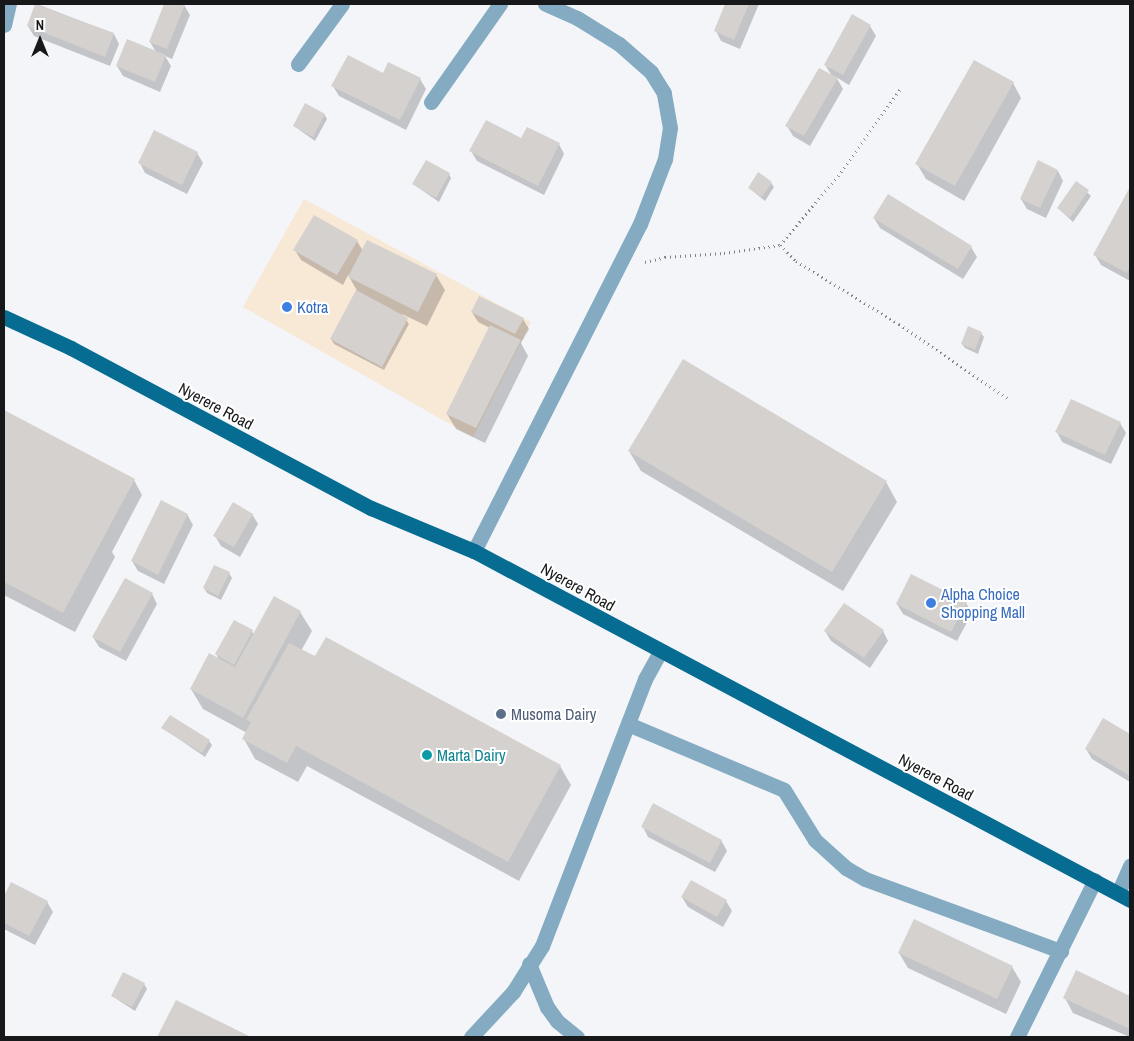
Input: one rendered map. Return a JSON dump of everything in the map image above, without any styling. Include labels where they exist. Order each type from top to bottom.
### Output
[{"type":"main road","name":"Nyerere Road","points":[[4,318],[71,348],[371,508],[474,551],[660,652],[1124,896]]},
{"type":"street","points":[[4,25],[9,4]]},
{"type":"street","points":[[298,64],[342,4]]},
{"type":"street","points":[[431,102],[500,4]]},
{"type":"street","points":[[474,551],[613,273],[640,224],[665,158],[670,128],[664,93],[651,72],[619,44],[577,18],[545,4]]},
{"type":"street","points":[[471,1037],[513,992],[542,946],[557,914],[645,679],[660,652]]},
{"type":"street","points":[[628,724],[784,790],[815,840],[846,868],[865,879],[1061,951]]},
{"type":"street","points":[[1124,896],[1130,866]]},
{"type":"street","points":[[1017,1037],[1095,880]]},
{"type":"street","points":[[530,964],[546,1006],[557,1021],[577,1037]]},
{"type":"path","points":[[613,273],[665,256],[724,253],[780,244],[838,176],[901,88]]},
{"type":"path","points":[[780,244],[796,261],[899,324],[1010,400]]},
{"type":"shaded area","points":[[304,199],[531,322],[473,437],[243,307]]},
{"type":"building","points":[[35,4],[114,33],[105,57],[27,26]]},
{"type":"building","points":[[164,4],[185,4],[167,49],[149,42]]},
{"type":"building","points":[[725,4],[749,4],[734,40],[714,31]]},
{"type":"building","points":[[852,14],[871,25],[843,75],[824,65]]},
{"type":"building","points":[[127,39],[166,55],[155,82],[116,66]]},
{"type":"building","points":[[348,55],[383,73],[388,62],[421,78],[400,120],[331,86]]},
{"type":"building","points":[[974,60],[1014,82],[955,186],[915,164]]},
{"type":"building","points":[[819,68],[838,78],[804,136],[785,126]]},
{"type":"building","points":[[305,103],[325,114],[313,137],[293,126]]},
{"type":"building","points":[[486,120],[521,138],[527,127],[560,143],[538,186],[469,151]]},
{"type":"building","points":[[154,130],[198,152],[182,185],[138,163]]},
{"type":"building","points":[[426,160],[450,173],[436,198],[412,184]]},
{"type":"building","points":[[1038,160],[1058,170],[1040,208],[1020,199]]},
{"type":"building","points":[[758,172],[772,182],[762,197],[748,188]]},
{"type":"building","points":[[1076,181],[1089,190],[1070,218],[1057,208]]},
{"type":"building","points":[[1130,187],[1130,267],[1127,273],[1093,255]]},
{"type":"building","points":[[888,194],[972,246],[958,269],[873,218]]},
{"type":"building","points":[[314,215],[358,240],[337,275],[293,250]]},
{"type":"building","points":[[367,240],[437,274],[418,312],[348,277]]},
{"type":"building","points":[[356,290],[408,318],[382,367],[330,339]]},
{"type":"building","points":[[479,296],[524,318],[515,334],[471,312]]},
{"type":"building","points":[[490,325],[521,340],[476,428],[446,414]]},
{"type":"building","points":[[968,326],[982,332],[975,350],[961,344]]},
{"type":"building","points":[[683,359],[887,481],[832,572],[628,451]]},
{"type":"building","points":[[1071,399],[1121,422],[1105,455],[1055,432]]},
{"type":"building","points":[[4,410],[135,479],[63,613],[4,582]]},
{"type":"building","points":[[161,500],[188,514],[158,575],[131,561]]},
{"type":"building","points":[[233,502],[253,514],[234,547],[213,536]]},
{"type":"building","points":[[214,565],[230,572],[218,596],[203,588]]},
{"type":"building","name":"Alpha Choice Shopping Mall","points":[[911,574],[967,602],[951,632],[896,604]]},
{"type":"building","points":[[125,578],[153,593],[120,652],[92,637]]},
{"type":"building","points":[[274,596],[301,611],[243,718],[190,689],[209,653],[235,667]]},
{"type":"building","points":[[844,603],[884,630],[864,658],[824,631]]},
{"type":"building","points":[[234,620],[253,630],[234,665],[215,654]]},
{"type":"building","name":"Marta Dairy","points":[[326,637],[561,765],[508,862],[296,746],[287,763],[242,739],[251,722],[246,720],[289,643],[315,656]]},
{"type":"building","points":[[170,715],[210,740],[202,753],[161,728]]},
{"type":"building","points":[[1103,718],[1130,734],[1130,776],[1085,749]]},
{"type":"building","points":[[653,803],[722,840],[710,863],[641,827]]},
{"type":"building","points":[[691,880],[727,900],[717,917],[681,897]]},
{"type":"building","points":[[11,882],[48,901],[29,936],[4,923],[4,896]]},
{"type":"building","points":[[914,919],[1013,966],[997,999],[898,953]]},
{"type":"building","points":[[1076,970],[1130,996],[1130,1029],[1063,998]]},
{"type":"building","points":[[123,972],[145,983],[132,1007],[111,996]]},
{"type":"building","points":[[176,1000],[251,1037],[157,1037]]},
{"type":"place","name":"Kotra","points":[[287,307]]},
{"type":"place","name":"Alpha Choice Shopping Mall","points":[[931,603]]},
{"type":"place","name":"Musoma Dairy","points":[[501,714]]},
{"type":"place","name":"Marta Dairy","points":[[427,755]]}]
